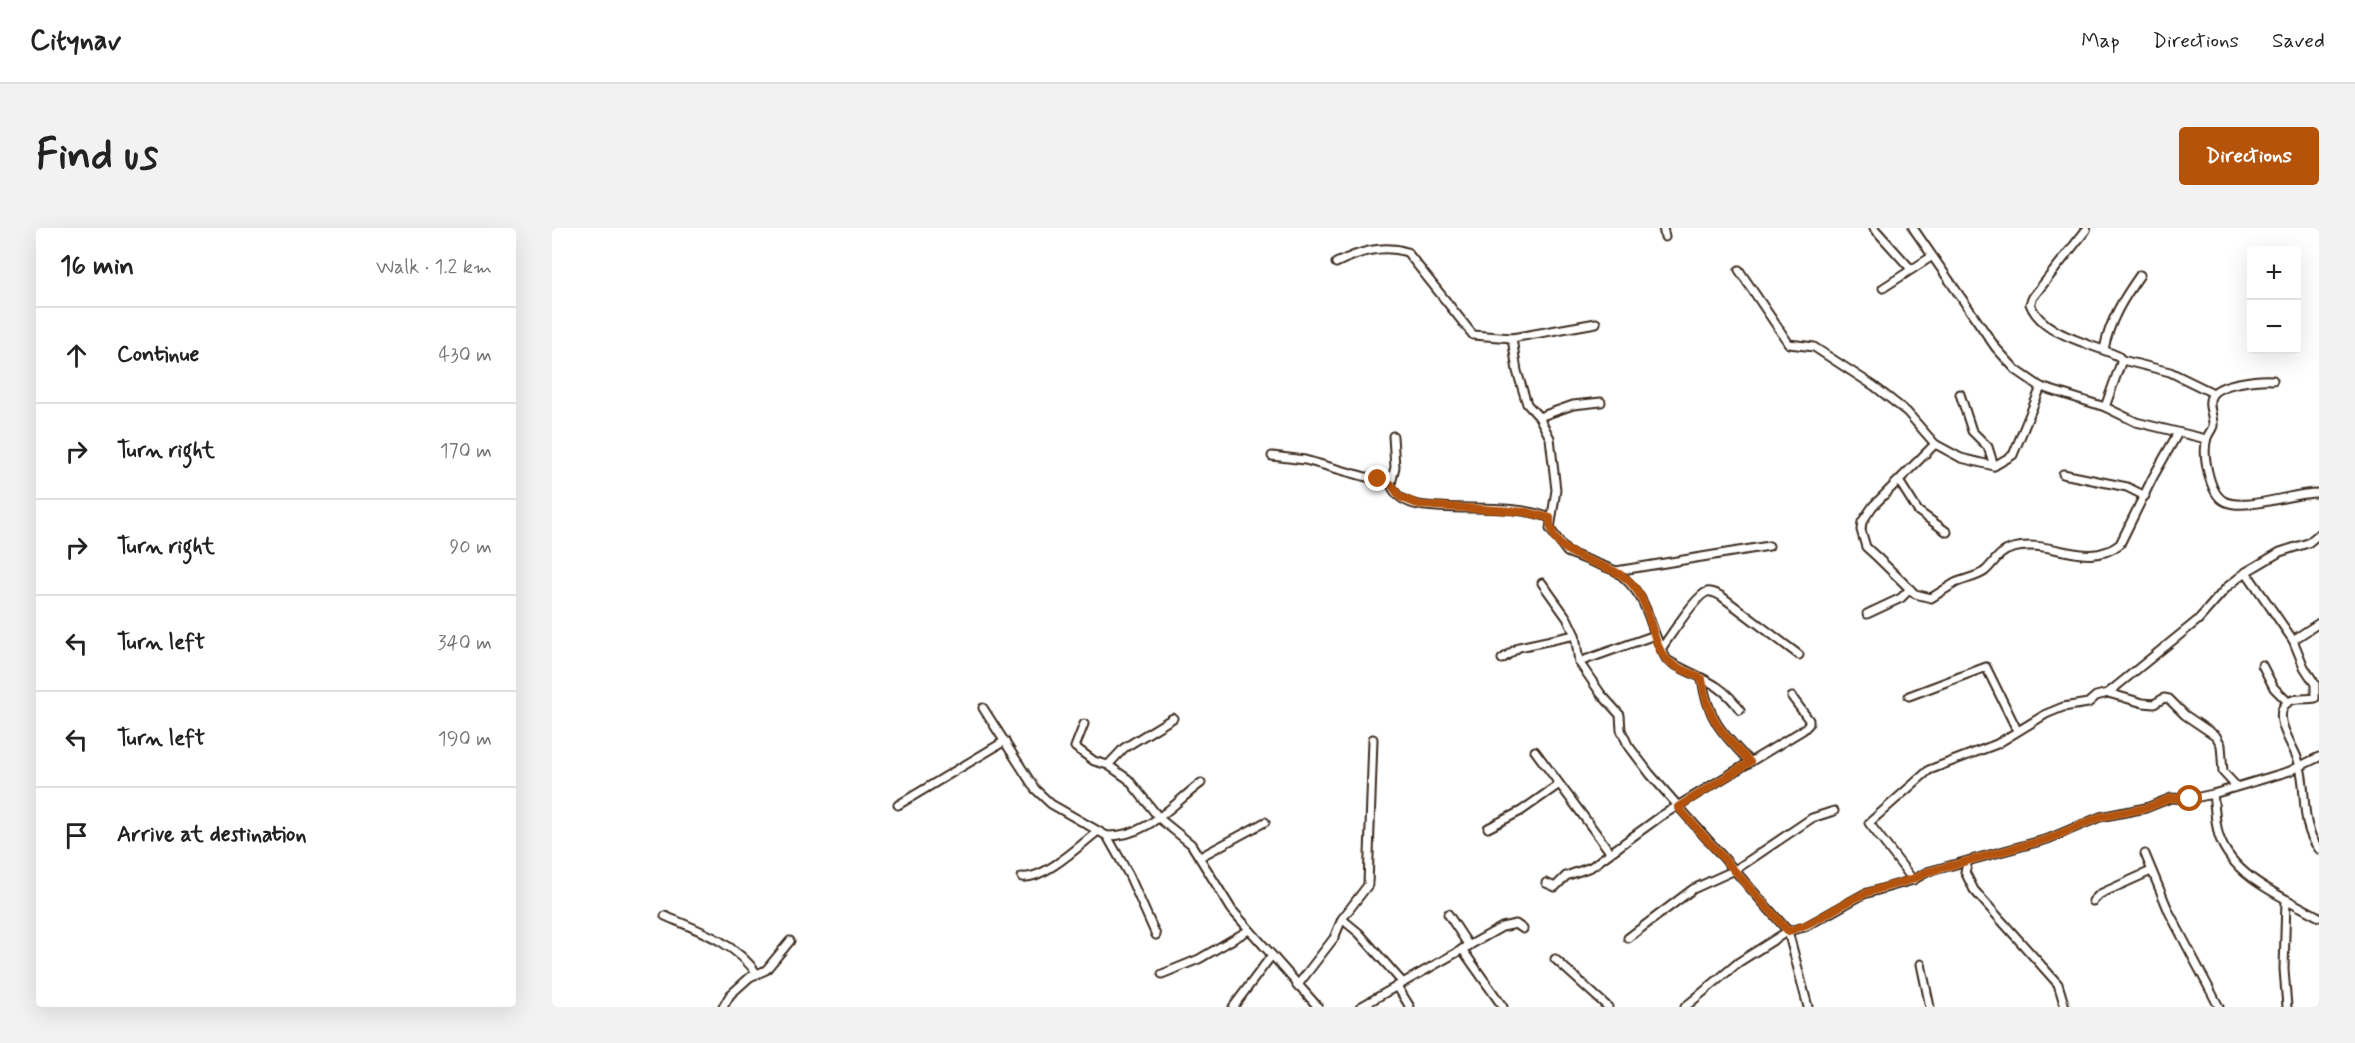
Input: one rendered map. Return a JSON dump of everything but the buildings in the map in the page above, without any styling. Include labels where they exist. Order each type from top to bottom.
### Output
[{"type":"street","points":[[1663,228],[1665,237]]},
{"type":"street","points":[[1874,228],[1910,268]]},
{"type":"street","points":[[1913,228],[1996,348],[2016,370],[2041,387],[2105,407],[2136,422],[2206,439]]},
{"type":"street","points":[[2086,230],[2033,297],[2030,304],[2038,318],[2055,330],[2104,349],[2122,360],[2170,372],[2213,393]]},
{"type":"street","points":[[1336,263],[1357,253],[1392,247],[1407,252],[1473,335],[1512,339],[1596,323]]},
{"type":"street","points":[[1883,288],[1910,268],[1931,257]]},
{"type":"street","points":[[1740,270],[1789,344],[1814,347],[1874,386],[1907,412],[1935,444],[1961,458],[1994,466],[2004,462],[2016,450],[2041,387]]},
{"type":"street","points":[[2104,349],[2109,327],[2120,302],[2140,275]]},
{"type":"street","points":[[1512,339],[1516,371],[1527,404],[1546,429],[1553,457],[1557,490],[1550,518],[1550,529],[1567,552],[1616,571],[1642,597],[1660,649],[1667,660],[1729,693],[1740,710]]},
{"type":"street","points":[[2105,407],[2122,360]]},
{"type":"street","points":[[2273,380],[2237,383],[2213,393],[2210,398],[2213,426],[2206,439],[2207,469],[2211,486],[2219,498],[2226,503],[2240,504],[2319,493]]},
{"type":"street","points":[[1960,394],[1972,431],[1988,447],[1994,466]]},
{"type":"street","points":[[1539,417],[1573,405],[1601,402]]},
{"type":"street","points":[[1935,444],[1873,507],[1862,522],[1861,530],[1866,547],[1918,596],[1931,598],[1984,571],[1994,558],[2015,547],[2045,547],[2076,554],[2102,554],[2120,544],[2178,433]]},
{"type":"street","points":[[1391,484],[1395,467],[1392,436]]},
{"type":"street","points":[[1272,456],[1305,460],[1391,484],[1400,497],[1420,505],[1526,512],[1550,518]]},
{"type":"street","points":[[2063,474],[2127,487],[2145,496]]},
{"type":"street","points":[[1899,481],[1918,511],[1947,532]]},
{"type":"street","points":[[1913,880],[1869,823],[1929,770],[1997,744],[2017,730],[2063,707],[2088,703],[2096,696],[2108,693],[2198,620],[2227,586],[2280,552],[2308,543],[2319,534]]},
{"type":"street","points":[[1616,571],[1769,546]]},
{"type":"street","points":[[2246,572],[2293,639],[2304,667],[2315,684],[2315,698],[2288,702],[2283,707],[2282,719],[2300,765],[2304,812],[2319,849]]},
{"type":"street","points":[[1542,583],[1560,605],[1575,635],[1580,662],[1601,694],[1620,715],[1621,730],[1628,745],[1678,807],[1788,931],[1808,1007]]},
{"type":"street","points":[[1867,614],[1901,598],[1910,589]]},
{"type":"street","points":[[1660,649],[1704,593],[1710,591],[1721,596],[1799,655]]},
{"type":"street","points":[[2293,639],[2319,623]]},
{"type":"street","points":[[1502,659],[1518,647],[1575,635]]},
{"type":"street","points":[[1580,662],[1655,636]]},
{"type":"street","points":[[2262,665],[2274,688],[2288,702]]},
{"type":"street","points":[[1909,696],[1986,667],[1990,670],[1998,694],[2017,730]]},
{"type":"street","points":[[1702,679],[1710,714],[1717,727],[1750,762]]},
{"type":"street","points":[[2108,693],[2154,704],[2164,698],[2169,699],[2185,715],[2216,736],[2221,745],[2223,772],[2236,786]]},
{"type":"street","points":[[1546,883],[1555,887],[1566,876],[1591,867],[1678,807],[1809,724],[1806,714],[1792,697]]},
{"type":"street","points":[[983,708],[1035,789],[1051,804],[1107,836],[1133,831],[1160,819],[1201,783]]},
{"type":"street","points":[[1108,765],[1124,748],[1173,718]]},
{"type":"street","points":[[1084,724],[1075,747],[1094,761],[1108,765],[1128,779],[1160,819],[1185,837],[1232,910],[1318,1007]]},
{"type":"street","points":[[1297,986],[1334,938],[1342,920],[1362,895],[1370,875],[1373,739]]},
{"type":"street","points":[[898,805],[1005,741]]},
{"type":"street","points":[[1535,751],[1558,785],[1610,852]]},
{"type":"street","points":[[1685,1007],[1739,962],[1788,931],[1805,927],[1864,894],[1913,880],[1927,872],[2048,839],[2100,817],[2146,808],[2171,798],[2190,799],[2213,794],[2290,771],[2319,757]]},
{"type":"street","points":[[1488,828],[1521,811],[1558,785]]},
{"type":"street","points":[[2213,794],[2219,835],[2231,857],[2246,873],[2286,900],[2319,917]]},
{"type":"street","points":[[1628,938],[1694,890],[1735,870],[1812,818],[1834,811]]},
{"type":"street","points":[[1200,857],[1265,822]]},
{"type":"street","points":[[1022,877],[1028,878],[1044,871],[1097,832]]},
{"type":"street","points":[[1107,836],[1129,874],[1156,935]]},
{"type":"street","points":[[2145,854],[2169,912],[2219,1007]]},
{"type":"street","points":[[1968,861],[1965,872],[1974,890],[2058,984],[2065,1007]]},
{"type":"street","points":[[2093,901],[2100,894],[2127,880],[2151,871]]},
{"type":"street","points":[[2286,900],[2284,969],[2287,1007]]},
{"type":"street","points":[[1448,914],[1466,948],[1503,1007]]},
{"type":"street","points":[[665,916],[707,933],[748,961],[757,974]]},
{"type":"street","points":[[1342,920],[1359,933],[1400,985],[1410,1007]]},
{"type":"street","points":[[1359,1007],[1511,923],[1523,929]]},
{"type":"street","points":[[1162,974],[1199,959],[1248,930]]},
{"type":"street","points":[[723,1007],[730,995],[750,977],[766,970],[790,941]]},
{"type":"street","points":[[1233,1007],[1272,955]]},
{"type":"street","points":[[1555,959],[1608,1007]]},
{"type":"street","points":[[1921,964],[1930,1007]]},
{"type":"route","points":[[1378,479],[1391,484],[1392,489],[1400,497],[1420,505],[1526,512],[1550,518],[1550,529],[1567,552],[1616,571],[1630,582],[1648,609],[1655,636],[1667,660],[1702,679],[1710,714],[1717,727],[1750,762],[1678,807],[1788,931],[1805,927],[1819,917],[1864,894],[1913,880],[1927,872],[2048,839],[2100,817],[2146,808],[2171,798],[2190,799]]}]
